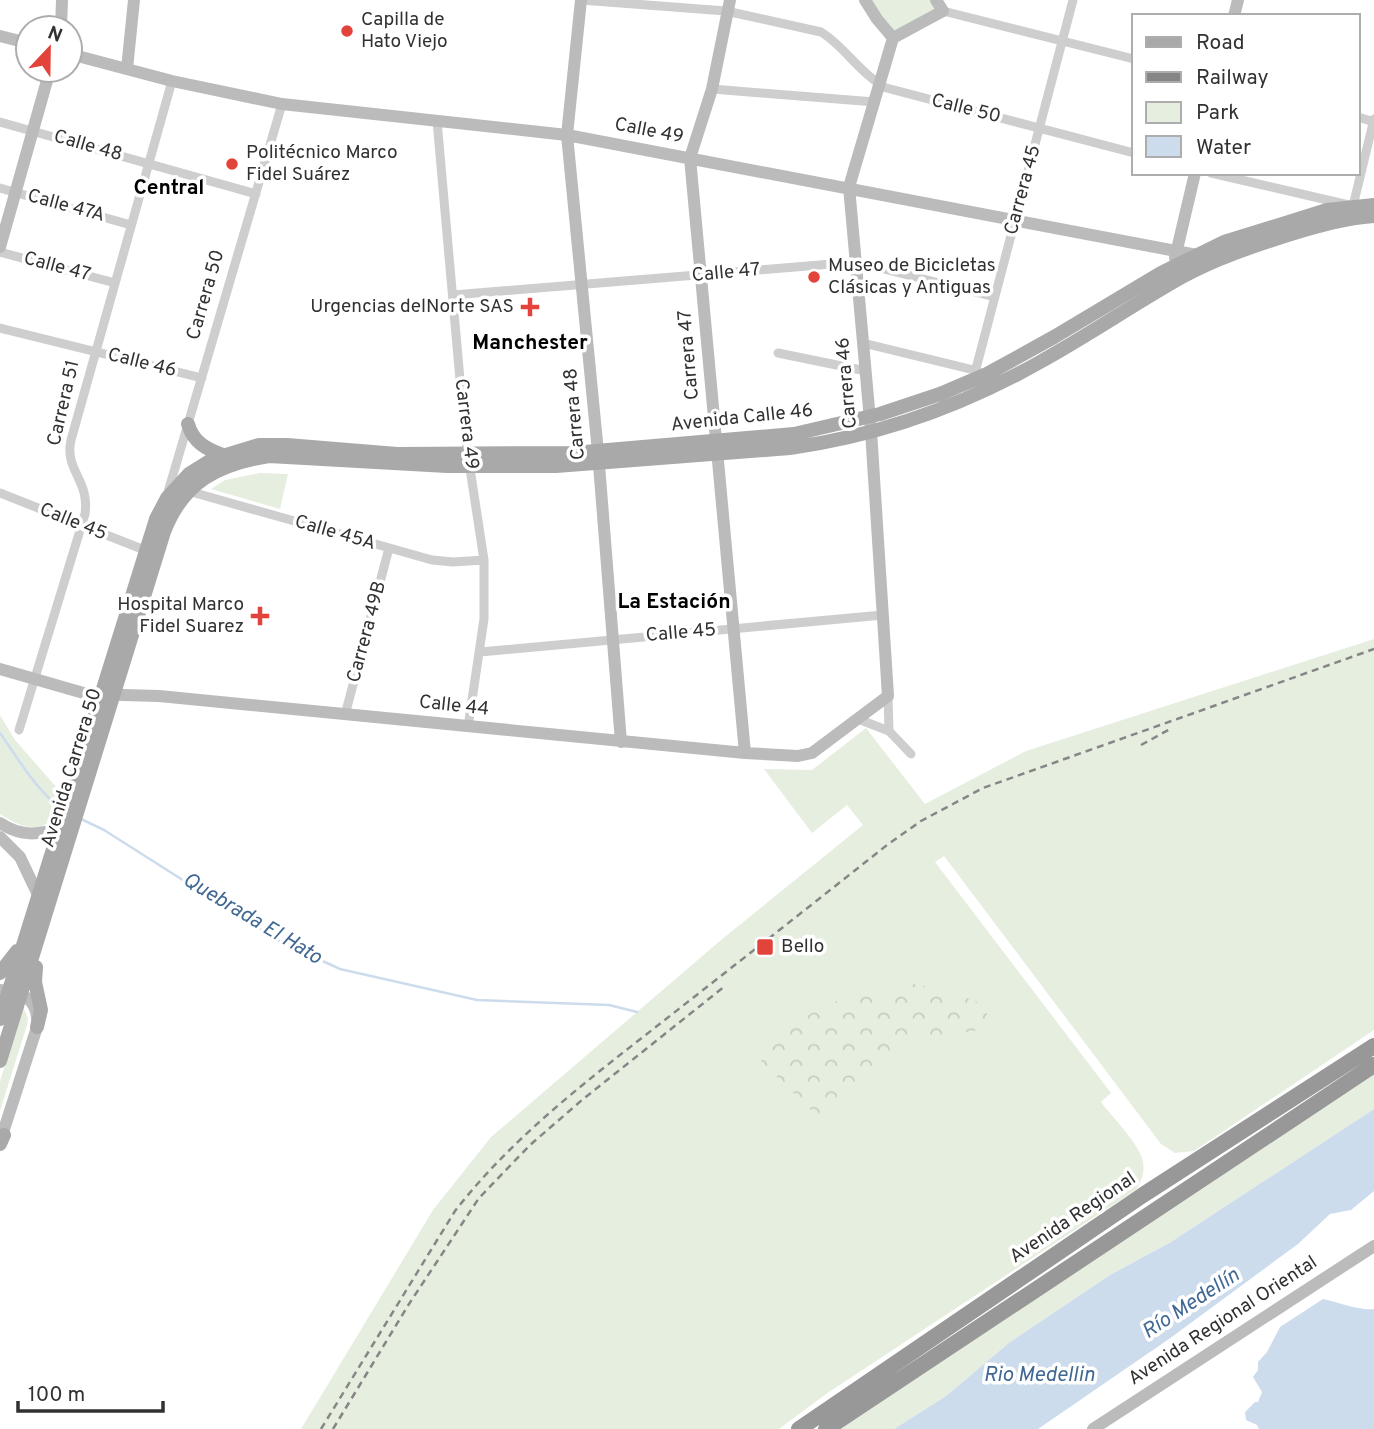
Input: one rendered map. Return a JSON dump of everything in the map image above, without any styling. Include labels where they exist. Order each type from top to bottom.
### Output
[{"type":"highway","name":"Avenida Regional","points":[[799,1429],[1143,1195],[1374,1046]]},
{"type":"highway","name":"Avenida Regional","points":[[826,1429],[1374,1065]]},
{"type":"main road","points":[[127,69],[134,0]]},
{"type":"main road","name":"Carrera 48","points":[[581,0],[567,135],[598,458],[621,742]]},
{"type":"main road","points":[[865,0],[893,38],[940,5]]},
{"type":"main road","name":"Carrera 47","points":[[728,6],[712,89],[690,158],[745,752]]},
{"type":"main road","name":"Carrera 46","points":[[888,696],[871,424],[849,187],[893,38]]},
{"type":"main road","name":"Calle 49","points":[[84,58],[172,81],[282,104],[567,135],[1219,259]]},
{"type":"main road","points":[[0,249],[47,84]]},
{"type":"main road","points":[[1168,285],[1195,175]]},
{"type":"main road","name":"Avenida Calle 46","points":[[871,424],[901,408],[979,375],[1195,255],[1250,232],[1327,210],[1374,205]]},
{"type":"main road","name":"Avenida Calle 46","points":[[188,491],[217,470],[242,461],[269,457],[370,464],[598,458],[717,447],[922,417],[1009,379],[1168,285],[1219,259],[1318,226],[1374,216]]},
{"type":"main road","points":[[188,424],[198,443],[223,455]]},
{"type":"main road","name":"Avenida Calle 46","points":[[167,498],[189,474],[203,464],[246,448],[274,444],[469,460]]},
{"type":"main road","name":"Avenida Carrera 50","points":[[108,694],[164,532],[174,509],[188,491]]},
{"type":"main road","name":"Avenida Carrera 50","points":[[34,933],[39,897],[76,799],[108,694],[146,551],[156,519],[167,498]]},
{"type":"main road","name":"Calle 44","points":[[0,669],[78,692],[159,696],[621,742],[806,756],[818,750],[888,696]]},
{"type":"main road","points":[[0,823],[14,831],[35,835],[66,826]]},
{"type":"main road","name":"Avenida Carrera 50","points":[[0,1019],[34,933],[66,826]]},
{"type":"main road","points":[[0,837],[20,857],[39,897]]},
{"type":"main road","points":[[0,973],[34,933]]},
{"type":"main road","points":[[1,1140],[41,1010],[34,976],[34,933]]},
{"type":"main road","points":[[10,992],[34,1003],[38,1016],[37,1027]]},
{"type":"main road","name":"Avenida Carrera 50","points":[[0,1061],[10,992]]},
{"type":"main road","name":"Avenida Regional Oriental","points":[[1093,1429],[1374,1246]]},
{"type":"street","name":"Calle 50","points":[[581,0],[728,6],[821,32],[835,40],[880,85],[1132,152]]},
{"type":"street","name":"Carrera 45","points":[[979,375],[995,297],[1073,0]]},
{"type":"street","points":[[940,5],[1132,58]]},
{"type":"street","name":"Carrera 51","points":[[19,730],[81,525],[86,496],[69,449],[172,81]]},
{"type":"street","points":[[712,89],[875,102]]},
{"type":"street","name":"Carrera 50","points":[[167,498],[282,104]]},
{"type":"street","name":"Carrera 49","points":[[437,121],[469,460],[484,560],[485,601],[468,727]]},
{"type":"street","points":[[1220,175],[1353,206],[1374,121]]},
{"type":"street","name":"Calle 48","points":[[0,122],[256,194]]},
{"type":"street","name":"Calle 47A","points":[[0,188],[131,225]]},
{"type":"street","name":"Calle 47","points":[[0,249],[115,283]]},
{"type":"street","name":"Calle 47","points":[[453,295],[856,262],[995,297]]},
{"type":"street","name":"Calle 46","points":[[0,328],[202,378]]},
{"type":"street","points":[[863,343],[979,375]]},
{"type":"street","points":[[778,353],[866,371]]},
{"type":"street","name":"Calle 45A","points":[[188,491],[443,562],[484,560]]},
{"type":"street","name":"Calle 45","points":[[0,493],[146,551]]},
{"type":"street","name":"Carrera 49B","points":[[345,715],[389,548]]},
{"type":"street","name":"Calle 45","points":[[480,652],[883,615]]},
{"type":"street","name":"Carrera 46","points":[[888,696],[889,731]]},
{"type":"street","points":[[858,719],[889,731],[911,754]]},
{"type":"green space","points":[[870,0],[932,0],[938,9],[894,34]]},
{"type":"green space","points":[[260,473],[288,474],[280,509],[211,489],[225,480]]},
{"type":"green space","points":[[1374,639],[1374,1030],[1194,1151],[1175,1153],[1161,1144],[944,856],[935,862],[1111,1093],[1101,1102],[1131,1139],[1143,1162],[1143,1173],[1137,1189],[826,1394],[779,1429],[301,1429],[433,1210],[491,1137],[721,940],[863,825],[847,805],[812,833],[764,769],[812,770],[866,728],[925,804],[1026,751]]},
{"type":"green space","points":[[0,715],[15,740],[58,789],[48,823],[42,826],[23,826],[0,814]]},
{"type":"green space","points":[[913,984],[948,990],[984,1005],[992,1029],[931,1038],[897,1051],[866,1073],[817,1116],[761,1061],[790,1029],[822,1008],[866,992]]},
{"type":"green space","points":[[23,1007],[28,1018],[27,1025],[0,1111],[0,1081]]},
{"type":"green space","points":[[1374,1073],[1374,1109],[1171,1242],[1110,1275],[1010,1342],[946,1396],[894,1429],[836,1429]]},
{"type":"water","name":"Rio Medellin","points":[[1374,1109],[1374,1191],[1351,1210],[1330,1214],[1298,1244],[1169,1339],[1038,1429],[894,1429],[946,1396],[1010,1342],[1110,1275],[1171,1242]]},
{"type":"water","points":[[1323,1299],[1356,1308],[1374,1309],[1374,1429],[1259,1429],[1257,1425],[1246,1420],[1245,1412],[1258,1402],[1262,1392],[1253,1377],[1258,1370],[1258,1362],[1267,1352],[1280,1327]]},
{"type":"waterway","name":"Quebrada El Hato","points":[[0,733],[35,783],[61,809]]},
{"type":"waterway","name":"Quebrada El Hato","points":[[79,818],[104,830],[279,941],[340,969],[477,1000],[609,1005],[637,1012]]},
{"type":"railway","points":[[321,1429],[455,1211],[502,1157],[582,1085],[887,845],[921,821],[983,788],[1374,649]]},
{"type":"railway","points":[[1141,745],[1172,728]]},
{"type":"railway","points":[[333,1429],[409,1304],[479,1198],[530,1145],[582,1100],[725,986]]},
{"type":"place","name":"Capilla de Hato Viejo","points":[[347,31]]},
{"type":"place","name":"Politécnico Marco Fidel Suárez","points":[[232,164]]},
{"type":"place","name":"Museo de Bicicletas Clásicas y Antiguas","points":[[814,277]]},
{"type":"place","name":"Urgencias delNorte SAS","points":[[530,307]]},
{"type":"place","name":"Hospital Marco Fidel Suarez","points":[[260,616]]},
{"type":"place","name":"Bello","points":[[765,947]]},
{"type":"district","name":"Central","points":[[169,188]]},
{"type":"district","name":"Manchester","points":[[530,343]]},
{"type":"district","name":"La Estación","points":[[674,602]]},
{"type":"water label","name":"Río Medellín","points":[[1191,1304]]}]
